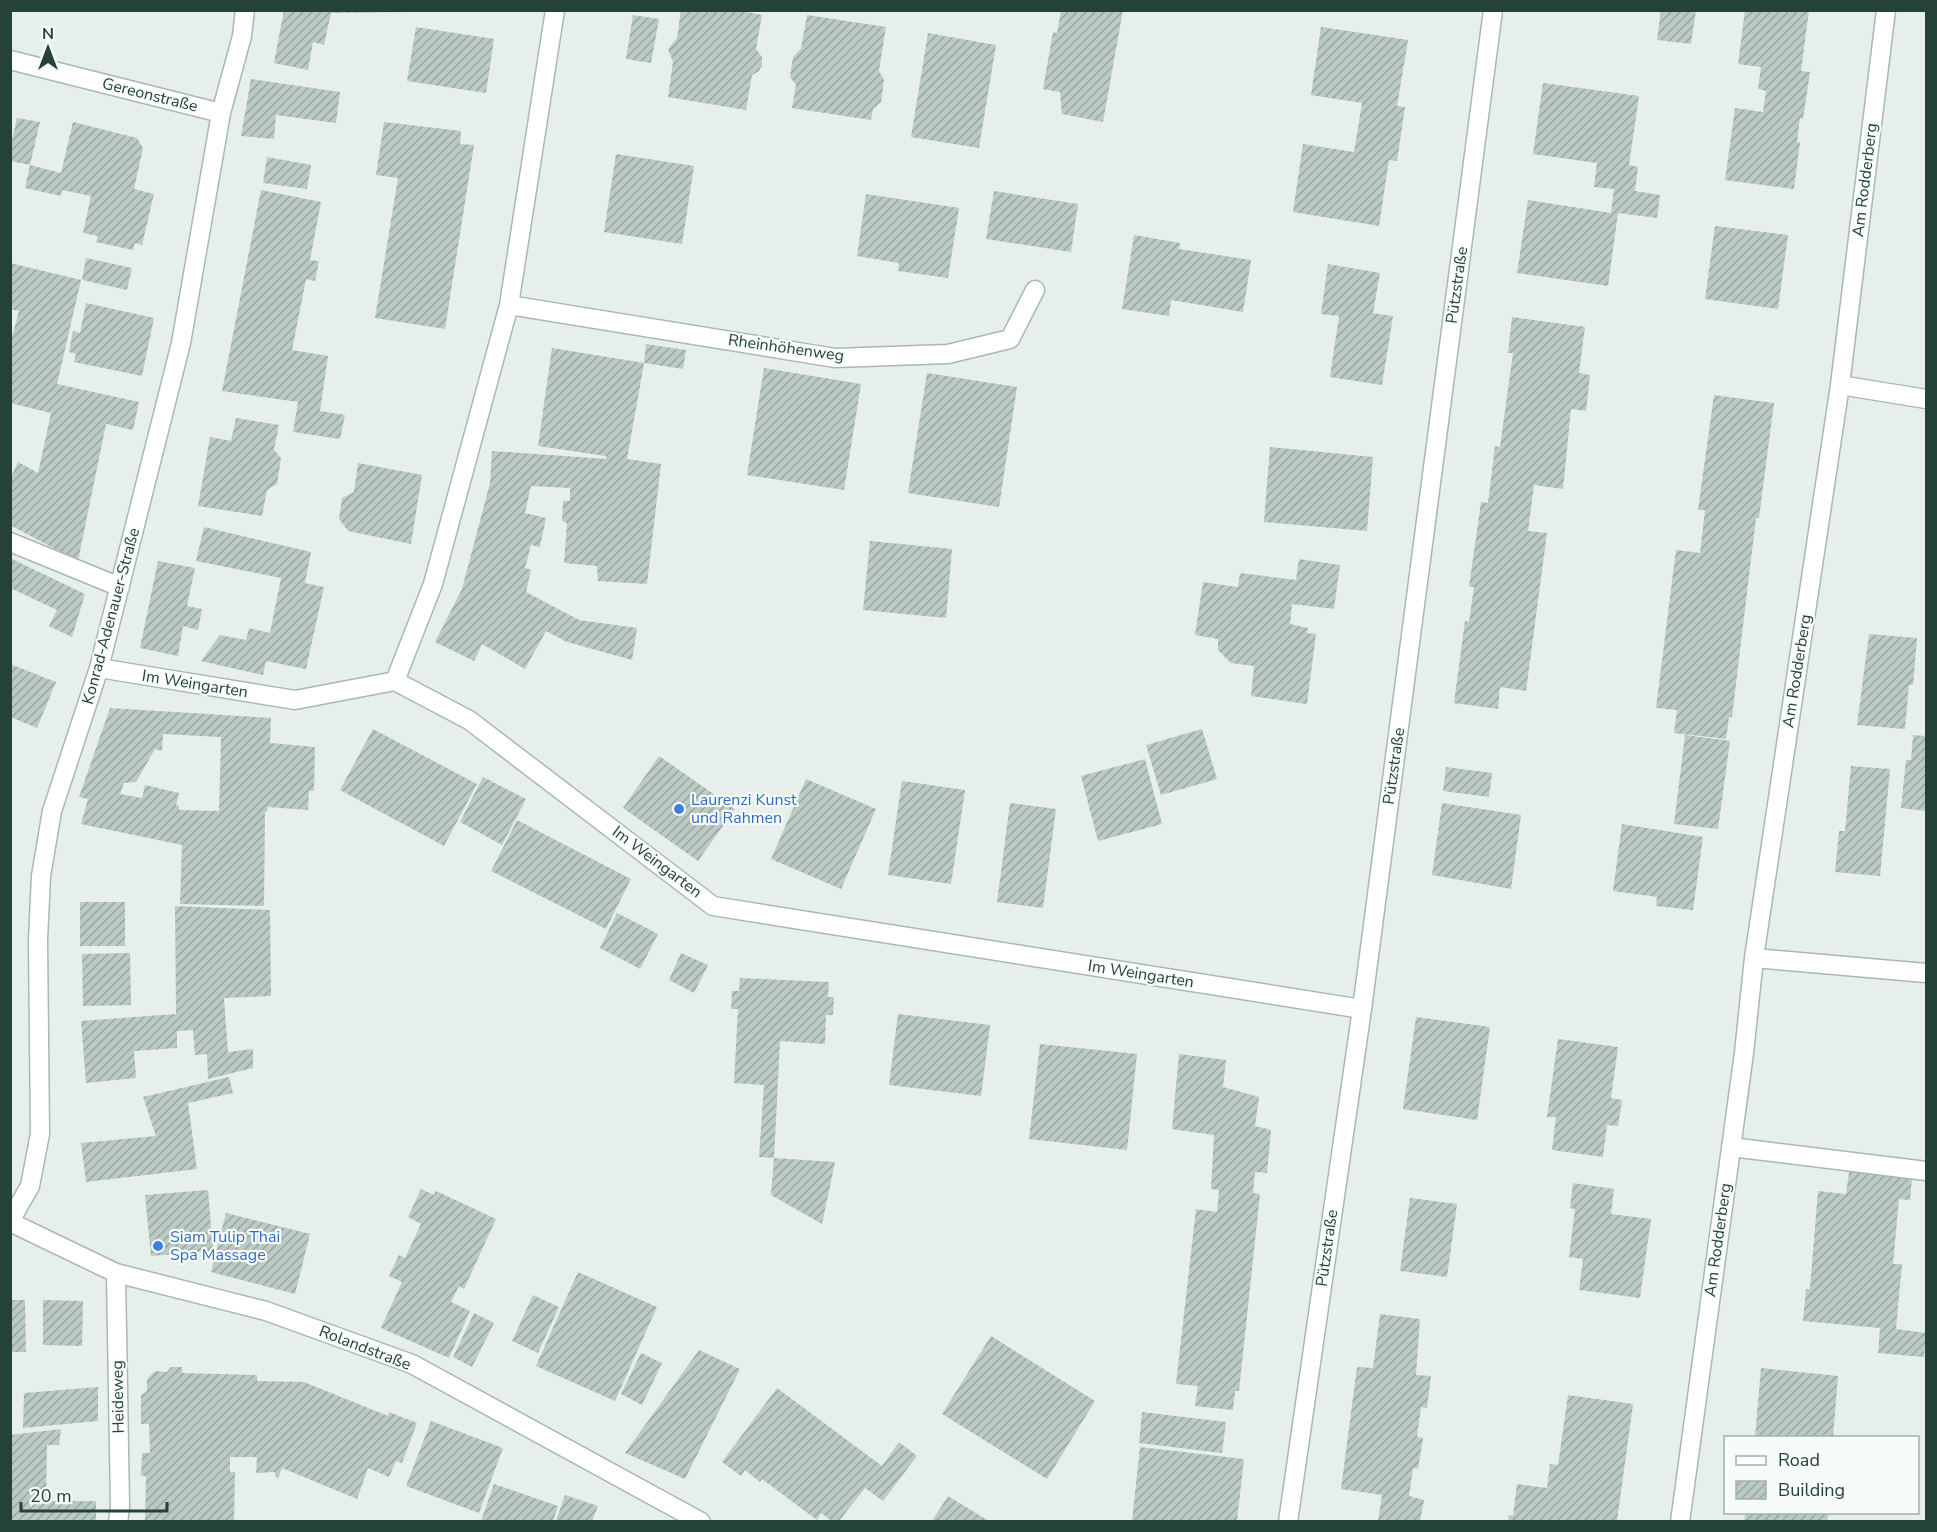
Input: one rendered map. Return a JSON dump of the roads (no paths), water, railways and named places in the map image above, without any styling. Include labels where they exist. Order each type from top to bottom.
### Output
[{"type":"street","name":"Konrad-Adenauer-Straße","points":[[10,1222],[30,1186],[40,1134],[41,876],[52,811],[99,668],[182,343],[221,113],[242,36],[245,10]]},
{"type":"street","points":[[394,681],[433,584],[509,305],[555,10]]},
{"type":"street","name":"Pützstraße","points":[[1288,1521],[1362,1009],[1493,10]]},
{"type":"street","name":"Am Rodderberg","points":[[1680,1521],[1731,1148],[1754,958],[1840,385],[1886,10]]},
{"type":"street","name":"Gereonstraße","points":[[10,60],[221,113]]},
{"type":"street","name":"Rheinhöhenweg","points":[[509,305],[846,357],[948,354],[1010,339],[1035,290]]},
{"type":"street","points":[[1840,385],[1926,399]]},
{"type":"street","points":[[10,542],[120,588]]},
{"type":"street","name":"Im Weingarten","points":[[99,668],[295,700],[394,681],[469,720],[713,906],[1362,1009]]},
{"type":"street","points":[[1754,958],[1926,973]]},
{"type":"street","points":[[1731,1148],[1926,1171]]},
{"type":"street","name":"Rolandstraße","points":[[10,1222],[116,1273],[266,1311],[412,1364],[701,1521]]},
{"type":"street","name":"Heideweg","points":[[116,1273],[120,1507],[118,1521]]},
{"type":"place","name":"Laurenzi Kunst und Rahmen","points":[[679,809]]},
{"type":"place","name":"Siam Tulip Thai Spa Massage","points":[[158,1246]]}]
